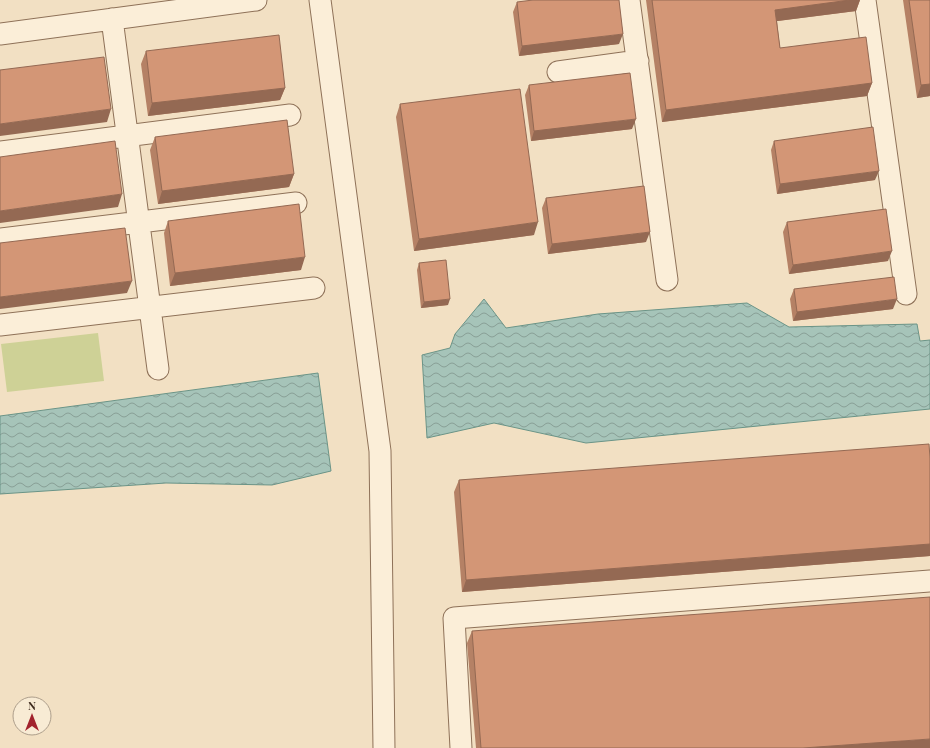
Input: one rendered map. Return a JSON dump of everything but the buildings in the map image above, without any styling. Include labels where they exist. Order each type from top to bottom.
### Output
[{"type":"street","points":[[0,34],[256,0]]},
{"type":"street","points":[[320,0],[380,451],[384,748]]},
{"type":"street","points":[[629,0],[667,280]]},
{"type":"street","points":[[865,0],[906,294]]},
{"type":"street","points":[[112,19],[158,369]]},
{"type":"street","points":[[558,72],[638,61]]},
{"type":"street","points":[[0,152],[290,115]]},
{"type":"street","points":[[0,239],[296,203]]},
{"type":"street","points":[[0,325],[314,288]]},
{"type":"street","points":[[461,748],[454,618],[930,581]]},
{"type":"green space","points":[[98,333],[104,381],[7,392],[1,344]]},
{"type":"water","points":[[484,299],[506,328],[598,314],[747,303],[789,327],[917,324],[920,341],[930,340],[930,409],[586,443],[494,423],[427,438],[422,355],[450,348],[455,334]]},
{"type":"water","points":[[318,373],[331,471],[272,485],[166,483],[0,494],[0,416]]}]
